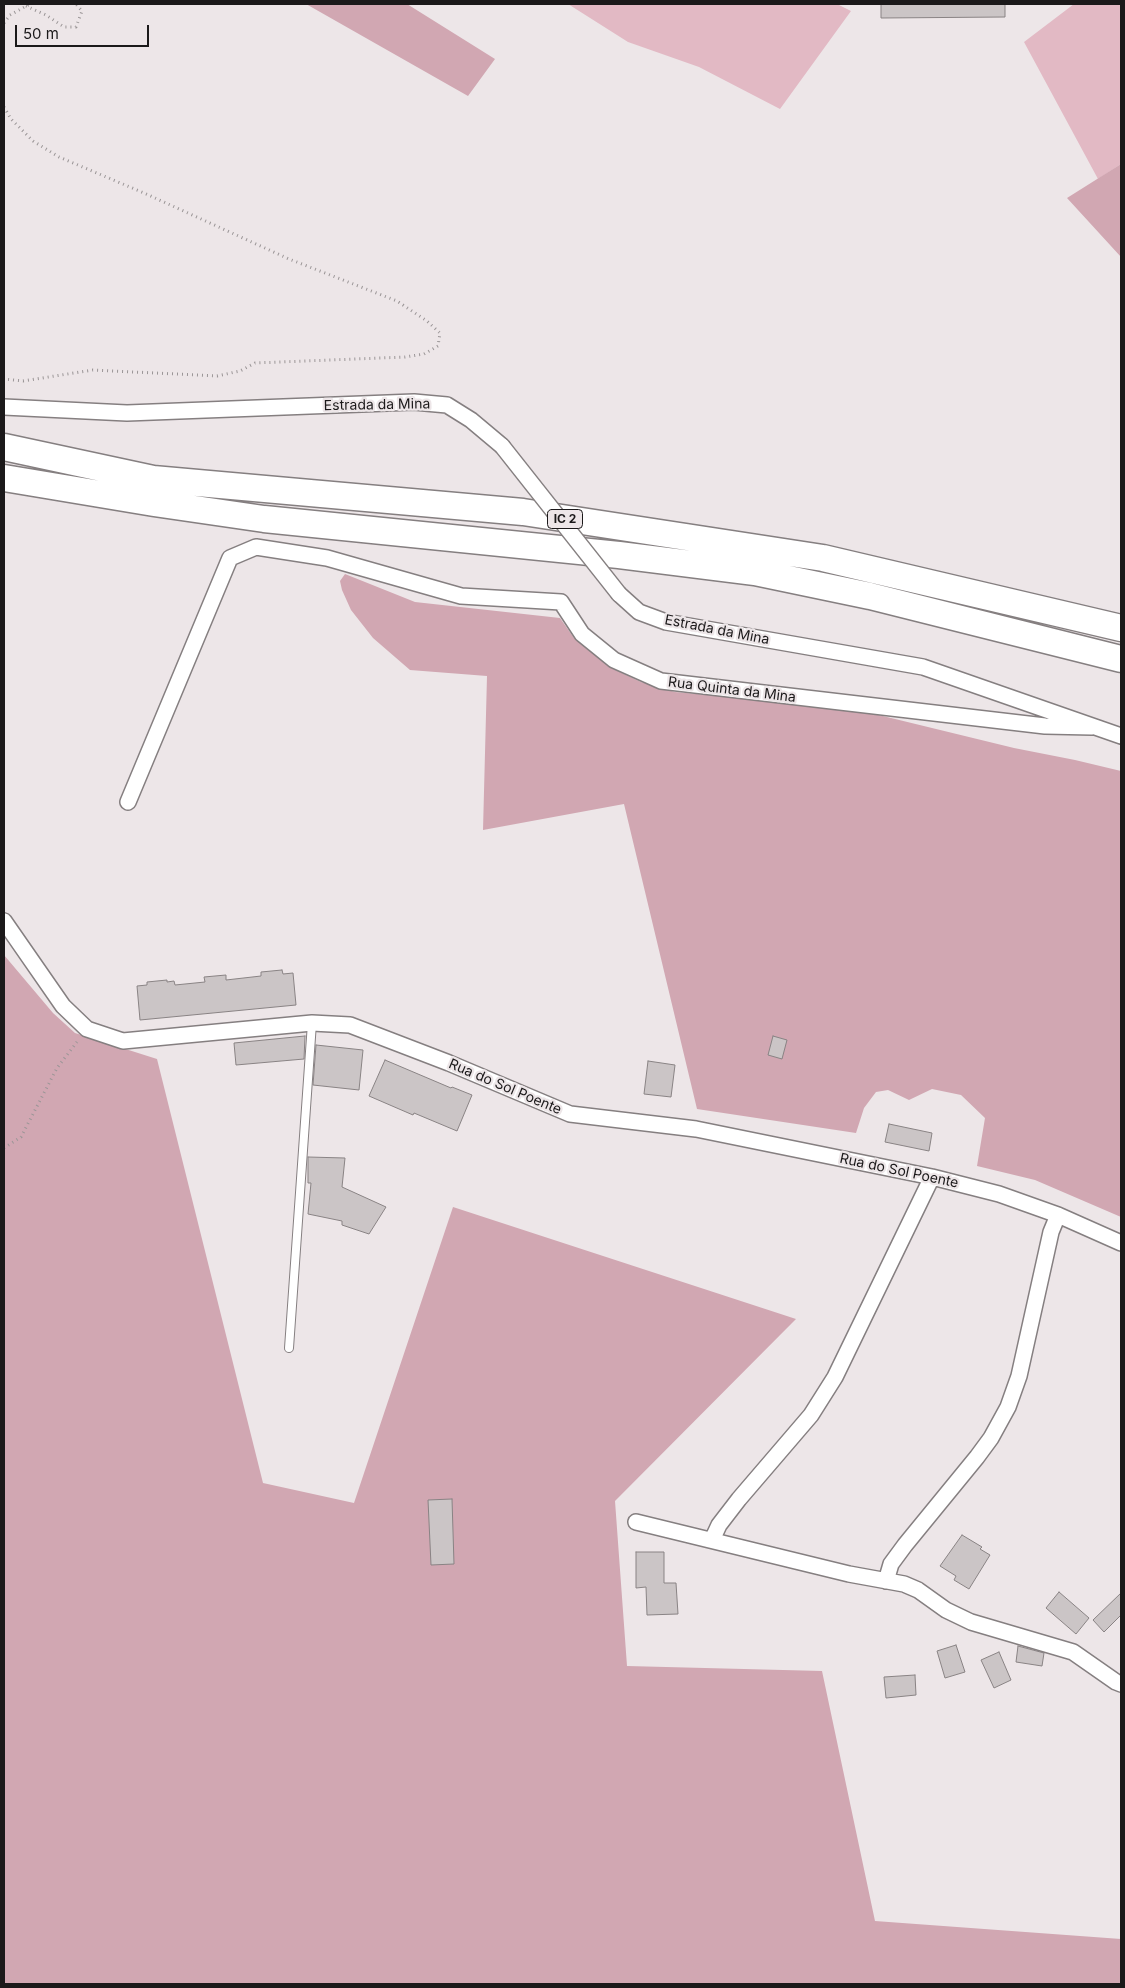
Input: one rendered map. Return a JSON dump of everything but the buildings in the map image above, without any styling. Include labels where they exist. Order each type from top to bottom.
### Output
[{"type":"highway","name":"IC 2","points":[[4,447],[154,479],[523,512],[823,558],[1121,628]]},
{"type":"highway","name":"IC 2","points":[[4,478],[264,518],[609,554],[755,572],[870,596],[1121,659]]},
{"type":"street","name":"Estrada da Mina","points":[[4,407],[127,413],[414,402],[447,405],[476,424],[502,446],[619,594],[639,612],[666,622],[924,667],[1121,736]]},
{"type":"street","name":"Rua Quinta da Mina","points":[[128,802],[230,558],[256,547],[327,558],[460,596],[561,602],[582,634],[614,660],[661,681],[1045,726],[1092,727]]},
{"type":"street","name":"Rua do Sol Poente","points":[[4,921],[63,1006],[87,1029],[123,1041],[312,1023],[350,1025],[362,1028],[570,1114],[696,1129],[932,1177],[999,1194],[1058,1215],[1121,1243]]},
{"type":"street","points":[[712,1540],[719,1525],[734,1506],[811,1415],[835,1377],[932,1177]]},
{"type":"street","points":[[886,1580],[891,1564],[904,1544],[978,1458],[1008,1408],[1019,1376],[1052,1232],[1058,1215]]},
{"type":"street","points":[[636,1522],[849,1574],[904,1584],[918,1590],[946,1610],[971,1622],[1073,1652],[1121,1684]]},
{"type":"lane","points":[[289,1348],[312,1023]]},
{"type":"path","points":[[4,23],[10,15],[28,5],[64,27],[76,27],[82,11],[76,4]]},
{"type":"path","points":[[4,107],[11,119],[33,141],[59,157],[144,192],[289,259],[397,301],[427,321],[440,333],[438,346],[424,354],[405,357],[255,363],[240,371],[217,376],[93,370],[23,380],[4,379]]},
{"type":"path","points":[[4,1148],[21,1137],[56,1068],[87,1029]]},
{"type":"shaded area","points":[[306,4],[407,4],[495,59],[468,96]]},
{"type":"shaded area","points":[[568,4],[837,4],[851,11],[780,109],[699,67],[628,42]]},
{"type":"shaded area","points":[[1074,4],[1121,4],[1121,164],[1098,179],[1024,42]]},
{"type":"shaded area","points":[[1121,164],[1121,257],[1067,198]]},
{"type":"shaded area","points":[[345,574],[415,602],[560,618],[574,638],[609,667],[641,682],[675,692],[850,708],[1014,748],[1121,771],[1121,1217],[1035,1180],[977,1166],[985,1118],[961,1095],[932,1089],[909,1100],[888,1090],[876,1092],[864,1108],[856,1133],[697,1109],[624,804],[483,830],[487,676],[410,670],[373,638],[351,610],[340,581]]},
{"type":"shaded area","points":[[4,955],[53,1013],[75,1033],[157,1059],[263,1483],[354,1503],[453,1207],[796,1319],[615,1501],[627,1666],[822,1671],[875,1921],[1121,1939],[1120,1984],[4,1984]]}]
